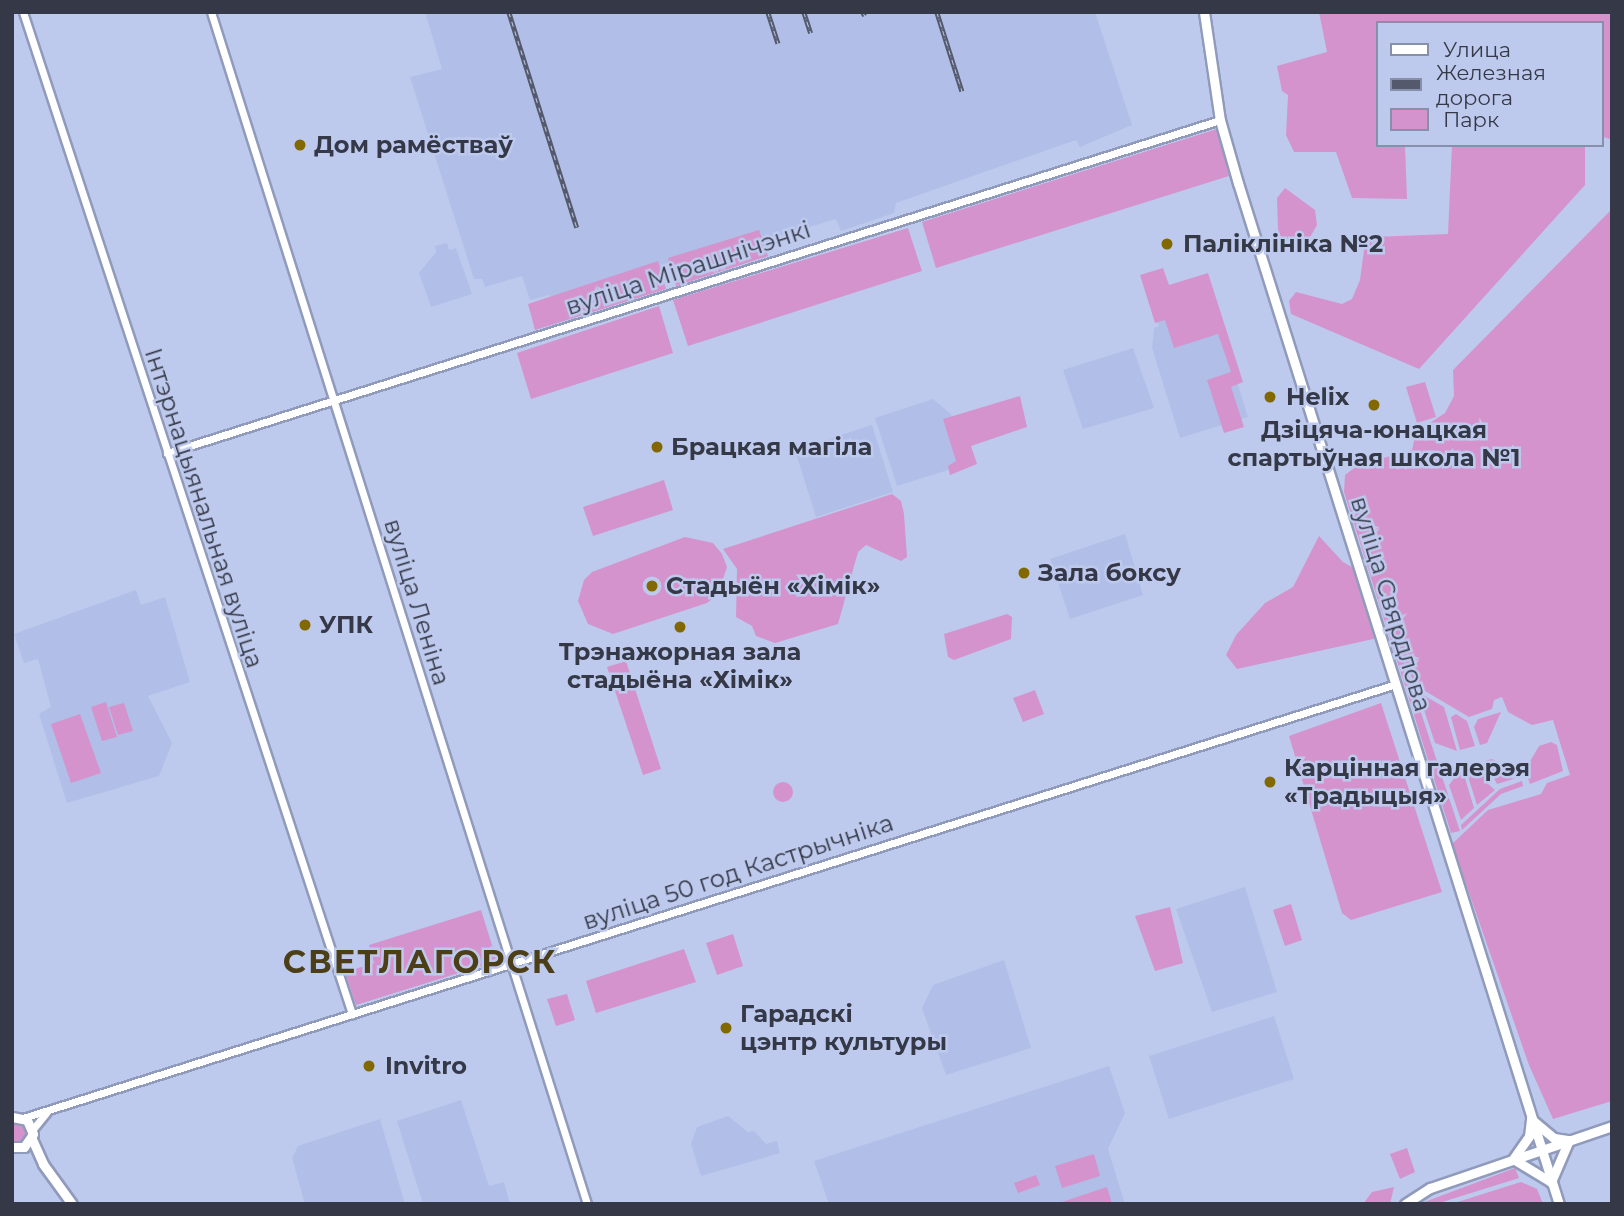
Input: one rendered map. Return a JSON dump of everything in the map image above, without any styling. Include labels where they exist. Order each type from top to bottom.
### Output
[{"type":"main road","name":"вуліца Свярдлова","points":[[1204,12],[1220,120],[1559,1204]]},
{"type":"main road","points":[[15,1117],[33,1129],[32,1139],[43,1164],[72,1204]]},
{"type":"main road","points":[[1531,1119],[1548,1135],[1569,1140]]},
{"type":"main road","points":[[1513,1159],[1529,1136],[1531,1119]]},
{"type":"main road","points":[[1405,1204],[1430,1188],[1612,1126]]},
{"type":"main road","points":[[24,1147],[32,1139]]},
{"type":"main road","points":[[1513,1159],[1551,1182],[1569,1140]]},
{"type":"main road","points":[[12,1147],[24,1147],[43,1164]]},
{"type":"street","name":"Інтэрнацыянальная вуліца","points":[[23,12],[352,1014]]},
{"type":"street","name":"вуліца Леніна","points":[[211,12],[587,1204]]},
{"type":"street","name":"вуліца Мірашнічэнкі","points":[[167,453],[1220,120]]},
{"type":"street","name":"вуліца 50 год Кастрычніка","points":[[15,1117],[52,1109],[1396,684]]},
{"type":"street","name":"вуліца 50 год Кастрычніка","points":[[33,1129],[52,1109]]},
{"type":"shaded area","points":[[425,12],[1095,12],[1132,125],[1080,147],[1076,140],[896,203],[894,213],[841,231],[836,219],[554,305],[550,295],[530,300],[522,276],[485,287],[482,279],[474,279],[410,77],[442,69]]},
{"type":"shaded area","points":[[447,243],[449,250],[456,248],[472,294],[431,307],[419,273],[436,252],[435,246]]},
{"type":"shaded area","points":[[1214,309],[1248,417],[1180,438],[1152,348],[1154,328],[1159,326],[1156,316]]},
{"type":"shaded area","points":[[1133,348],[1154,408],[1083,429],[1063,370]]},
{"type":"shaded area","points":[[933,399],[951,414],[967,464],[897,486],[875,418]]},
{"type":"shaded area","points":[[872,425],[893,492],[816,517],[795,450]]},
{"type":"shaded area","points":[[1125,534],[1143,595],[1070,619],[1050,559]]},
{"type":"shaded area","points":[[136,590],[141,605],[165,597],[190,682],[148,696],[172,743],[159,776],[67,803],[39,714],[51,707],[38,659],[24,663],[14,634]]},
{"type":"shaded area","points":[[1245,887],[1277,992],[1212,1012],[1176,909]]},
{"type":"shaded area","points":[[1004,960],[1031,1048],[946,1075],[922,1008],[933,985]]},
{"type":"shaded area","points":[[1274,1016],[1294,1079],[1169,1119],[1149,1056]]},
{"type":"shaded area","points":[[1109,1066],[1125,1113],[1108,1149],[1125,1204],[829,1204],[814,1161]]},
{"type":"shaded area","points":[[461,1100],[489,1186],[504,1182],[510,1204],[423,1204],[397,1121]]},
{"type":"shaded area","points":[[728,1116],[748,1132],[754,1131],[766,1144],[777,1141],[780,1153],[701,1176],[691,1144],[697,1127]]},
{"type":"shaded area","points":[[380,1119],[405,1204],[305,1204],[292,1158],[298,1146]]},
{"type":"green space","points":[[1319,12],[1612,12],[1612,140],[1603,137],[1603,21],[1376,21],[1376,147],[1405,147],[1407,199],[1352,198],[1336,152],[1294,152],[1286,135],[1288,95],[1282,91],[1277,66],[1327,52]]},
{"type":"green space","points":[[1217,129],[1229,176],[936,268],[922,222]]},
{"type":"green space","points":[[1452,147],[1585,147],[1585,185],[1419,369],[1291,314],[1289,301],[1296,292],[1342,304],[1352,299],[1360,280],[1365,243],[1373,237],[1448,234]]},
{"type":"green space","points":[[1285,188],[1315,210],[1317,225],[1305,246],[1280,236],[1277,198]]},
{"type":"green space","points":[[1612,209],[1612,1101],[1553,1119],[1529,1065],[1452,844],[1488,810],[1541,794],[1547,783],[1570,775],[1553,720],[1532,725],[1508,712],[1502,697],[1494,700],[1492,709],[1469,717],[1415,685],[1401,652],[1460,831],[1451,833],[1344,492],[1345,475],[1358,465],[1412,450],[1416,432],[1445,413],[1454,396],[1453,370]]},
{"type":"green space","points":[[908,228],[922,271],[688,346],[673,300]]},
{"type":"green space","points":[[759,230],[768,256],[676,286],[668,258]]},
{"type":"green space","points":[[658,261],[666,289],[535,330],[528,304]]},
{"type":"green space","points":[[1163,268],[1169,285],[1208,273],[1243,382],[1231,387],[1244,427],[1224,433],[1207,380],[1231,372],[1218,334],[1174,348],[1165,320],[1155,323],[1140,275]]},
{"type":"green space","points":[[659,306],[673,353],[531,399],[517,353]]},
{"type":"green space","points":[[1425,382],[1436,417],[1417,423],[1406,387]]},
{"type":"green space","points":[[1020,396],[1027,427],[971,446],[977,464],[950,475],[948,466],[956,461],[943,419]]},
{"type":"green space","points":[[664,480],[673,510],[593,536],[583,507]]},
{"type":"green space","points":[[892,494],[901,501],[907,557],[901,561],[866,545],[858,552],[838,624],[775,643],[756,636],[752,626],[736,617],[737,569],[723,549]]},
{"type":"green space","points":[[1319,536],[1343,562],[1359,571],[1378,638],[1237,669],[1226,655],[1236,635],[1265,603],[1293,587]]},
{"type":"green space","name":"Стадыён «Хімік»","points":[[685,537],[713,543],[722,554],[727,567],[718,594],[707,603],[613,634],[588,624],[578,601],[584,580],[592,572]]},
{"type":"green space","points":[[1007,614],[1012,617],[1011,639],[954,660],[948,657],[944,634]]},
{"type":"green space","points":[[626,661],[661,769],[643,775],[607,667]]},
{"type":"green space","points":[[1035,690],[1044,714],[1023,722],[1013,698]]},
{"type":"green space","points":[[1418,692],[1444,707],[1457,751],[1435,743]]},
{"type":"green space","points":[[106,702],[117,737],[102,741],[91,707]]},
{"type":"green space","points":[[124,703],[133,731],[118,735],[109,707]]},
{"type":"green space","points":[[1381,703],[1442,892],[1351,920],[1342,913],[1289,736]]},
{"type":"green space","points":[[1501,712],[1487,743],[1480,745],[1474,727],[1478,719]]},
{"type":"green space","points":[[80,714],[101,773],[71,783],[51,724]]},
{"type":"green space","points":[[1456,714],[1467,721],[1475,746],[1460,750],[1451,717]]},
{"type":"green space","points":[[1551,742],[1557,745],[1563,771],[1530,784],[1525,770],[1539,746]]},
{"type":"green space","points":[[1492,759],[1520,777],[1497,784],[1485,761]]},
{"type":"green space","points":[[1480,763],[1487,783],[1495,790],[1477,805],[1465,767]]},
{"type":"green space","points":[[1462,768],[1474,808],[1461,820],[1449,785]]},
{"type":"green space","points":[[1522,781],[1523,786],[1501,794],[1462,830],[1461,825],[1500,789]]},
{"type":"green space","points":[[783,782],[790,785],[793,792],[790,799],[783,802],[776,799],[773,792],[776,785]]},
{"type":"green space","points":[[1291,904],[1302,940],[1285,946],[1273,910]]},
{"type":"green space","points":[[1170,907],[1183,963],[1155,971],[1135,916]]},
{"type":"green space","points":[[481,910],[497,961],[356,1005],[345,972],[374,963],[369,945]]},
{"type":"green space","points":[[733,934],[743,966],[717,975],[706,943]]},
{"type":"green space","points":[[684,949],[696,982],[596,1013],[586,981]]},
{"type":"green space","points":[[567,994],[575,1020],[556,1026],[547,999]]},
{"type":"green space","points":[[12,1121],[23,1121],[30,1133],[25,1142],[12,1144]]},
{"type":"green space","points":[[1407,1148],[1415,1172],[1400,1179],[1390,1154]]},
{"type":"green space","points":[[1094,1154],[1100,1176],[1062,1188],[1055,1166]]},
{"type":"green space","points":[[1515,1168],[1519,1178],[1436,1204],[1419,1204]]},
{"type":"green space","points":[[1036,1175],[1040,1185],[1018,1193],[1014,1183]]},
{"type":"green space","points":[[1521,1182],[1537,1189],[1543,1204],[1451,1204]]},
{"type":"green space","points":[[1107,1187],[1112,1204],[1059,1204],[1059,1203]]},
{"type":"green space","points":[[1394,1187],[1390,1204],[1363,1204],[1372,1192]]},
{"type":"railway","points":[[509,12],[577,228]]},
{"type":"railway","points":[[768,12],[778,43]]},
{"type":"railway","points":[[804,12],[811,33]]},
{"type":"railway","points":[[863,12],[865,16]]},
{"type":"railway","points":[[937,12],[962,91]]},
{"type":"place","name":"Дом рамёстваў","points":[[300,145]]},
{"type":"place","name":"Паліклініка №2","points":[[1167,244]]},
{"type":"place","name":"Helix","points":[[1270,397]]},
{"type":"place","name":"Дзіцяча-юнацкая спартыўная школа №1","points":[[1374,405]]},
{"type":"place","name":"Брацкая магіла","points":[[657,447]]},
{"type":"place","name":"Зала боксу","points":[[1024,573]]},
{"type":"place","name":"Стадыён «Хімік»","points":[[652,586]]},
{"type":"place","name":"УПК","points":[[305,625]]},
{"type":"place","name":"Трэнажорная зала стадыёна «Хімік»","points":[[680,627]]},
{"type":"place","name":"Карцінная галерэя «Традыцыя»","points":[[1270,782]]},
{"type":"place","name":"Гарадскі цэнтр культуры","points":[[726,1028]]},
{"type":"place","name":"Invitro","points":[[369,1066]]},
{"type":"district","name":"СВЕТЛАГОРСК","points":[[420,962]]}]
